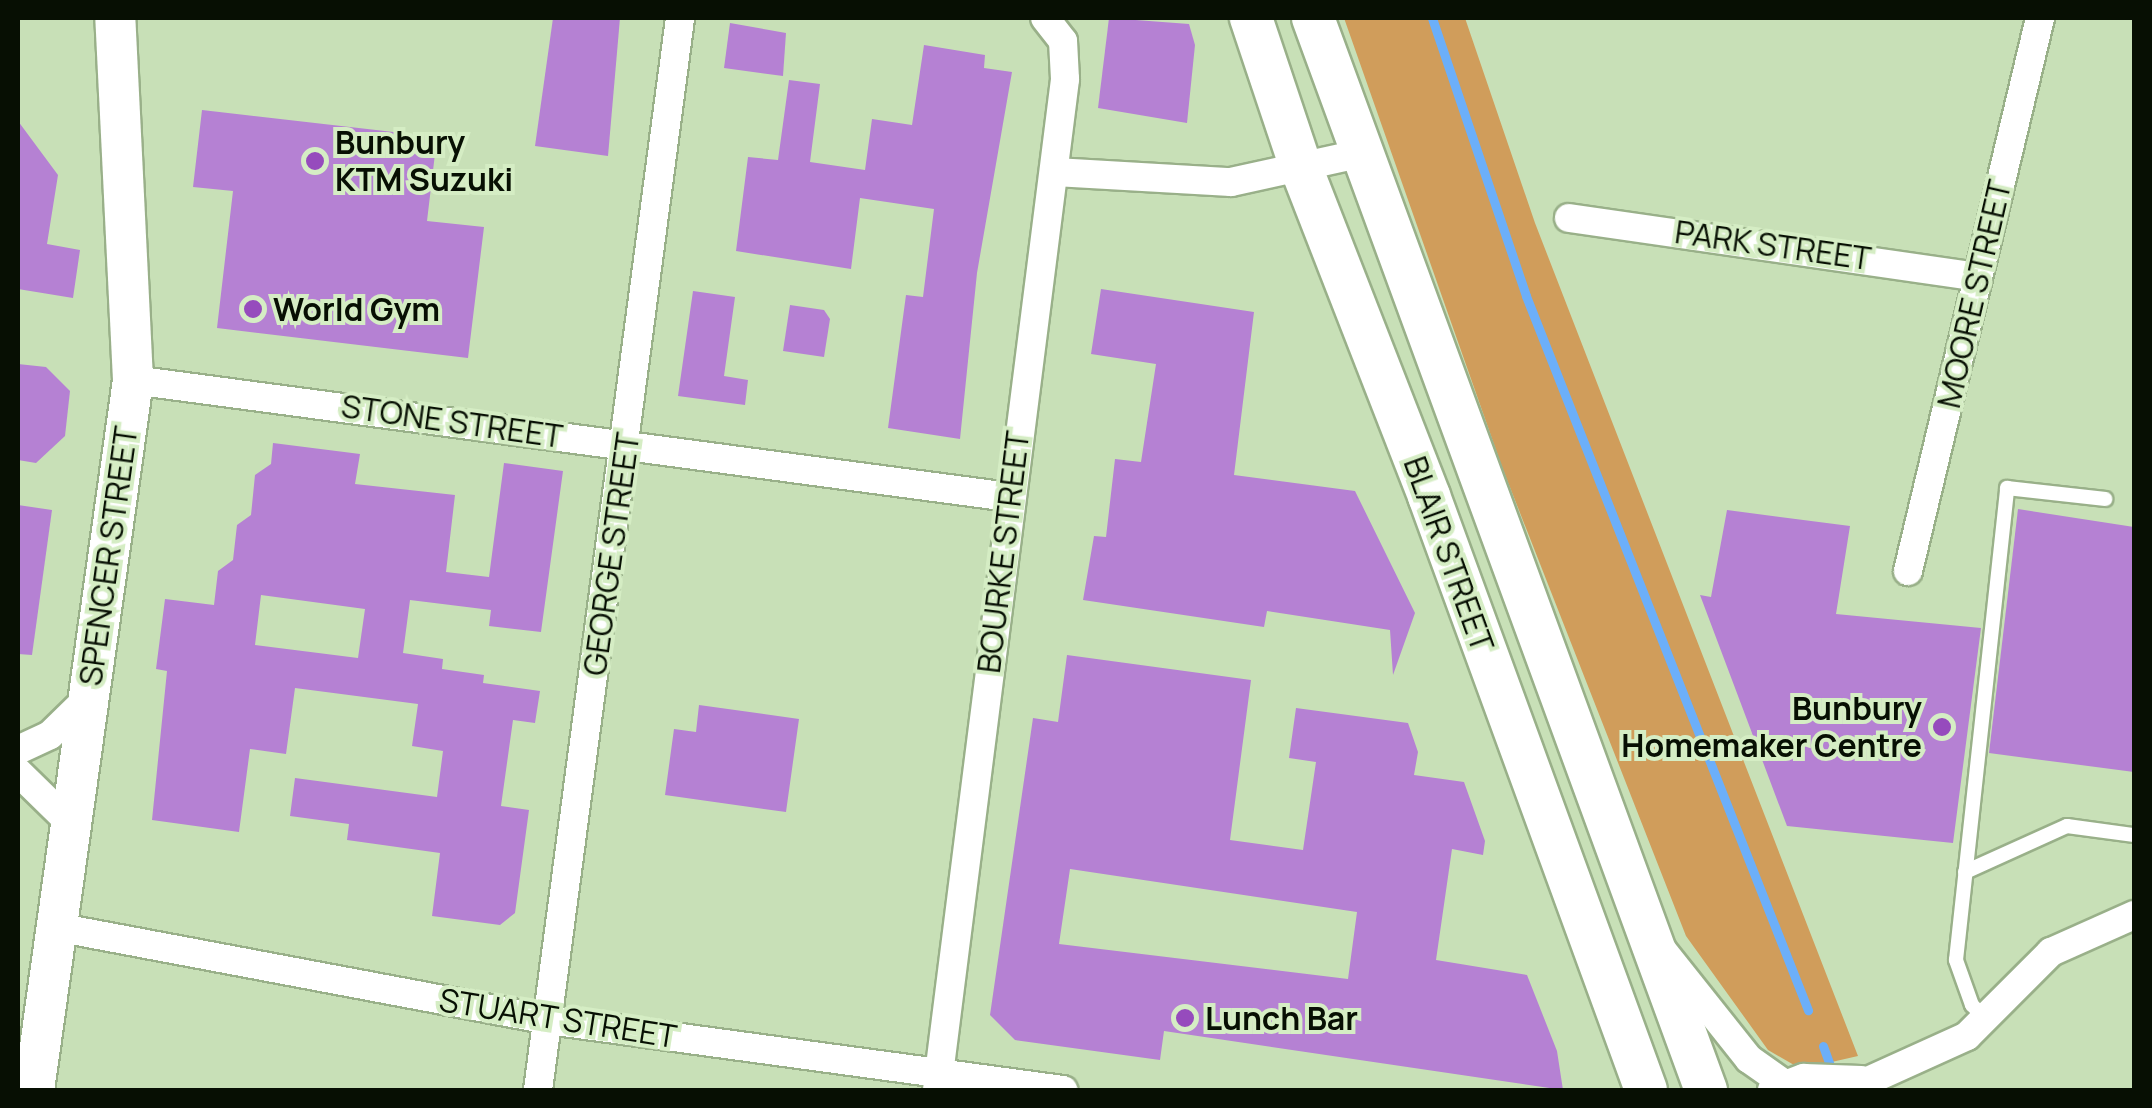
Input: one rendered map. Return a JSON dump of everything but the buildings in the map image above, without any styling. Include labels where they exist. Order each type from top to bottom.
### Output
[{"type":"main road","name":"SPENCER STREET","points":[[34,1090],[132,380],[115,18]]},
{"type":"main road","name":"BLAIR STREET","points":[[1251,18],[1302,170],[1429,496],[1646,1090]]},
{"type":"main road","name":"BLAIR STREET","points":[[1314,18],[1358,154],[1706,1090]]},
{"type":"street","name":"GEORGE STREET","points":[[538,1090],[680,18]]},
{"type":"street","name":"BOURKE STREET","points":[[939,1082],[1009,498],[1055,172],[1065,56],[1047,18]]},
{"type":"street","name":"MOORE STREET","points":[[1908,571],[2040,18]]},
{"type":"street","points":[[1055,172],[1208,182],[1302,170],[1358,154]]},
{"type":"street","name":"PARK STREET","points":[[1569,218],[1977,276]]},
{"type":"street","name":"STONE STREET","points":[[132,380],[1009,498]]},
{"type":"street","points":[[18,750],[50,734],[89,697]]},
{"type":"street","points":[[18,772],[70,823]]},
{"type":"street","points":[[1651,940],[1694,983],[1749,1059],[1779,1088],[1804,1078],[1856,1087],[1967,1036],[2052,952],[2134,916]]},
{"type":"street","name":"STUART STREET","points":[[56,927],[549,1020],[939,1082],[1063,1090]]},
{"type":"lane","points":[[1986,1020],[1972,1005],[1956,960],[2007,488],[2104,499]]},
{"type":"lane","points":[[1966,872],[2067,826],[2134,835]]},
{"type":"shaded area","points":[[1344,18],[1465,18],[1535,223],[1858,1056],[1801,1069],[1768,1050],[1686,936],[1502,467]]},
{"type":"waterway","points":[[1432,18],[1526,296],[1808,1010]]},
{"type":"waterway","points":[[1823,1046],[1833,1074]]},
{"type":"place","name":"Bunbury KTM Suzuki","points":[[315,161]]},
{"type":"place","name":"World Gym","points":[[253,309]]},
{"type":"place","name":"Bunbury Homemaker Centre","points":[[1942,727]]},
{"type":"place","name":"Lunch Bar","points":[[1185,1018]]}]
